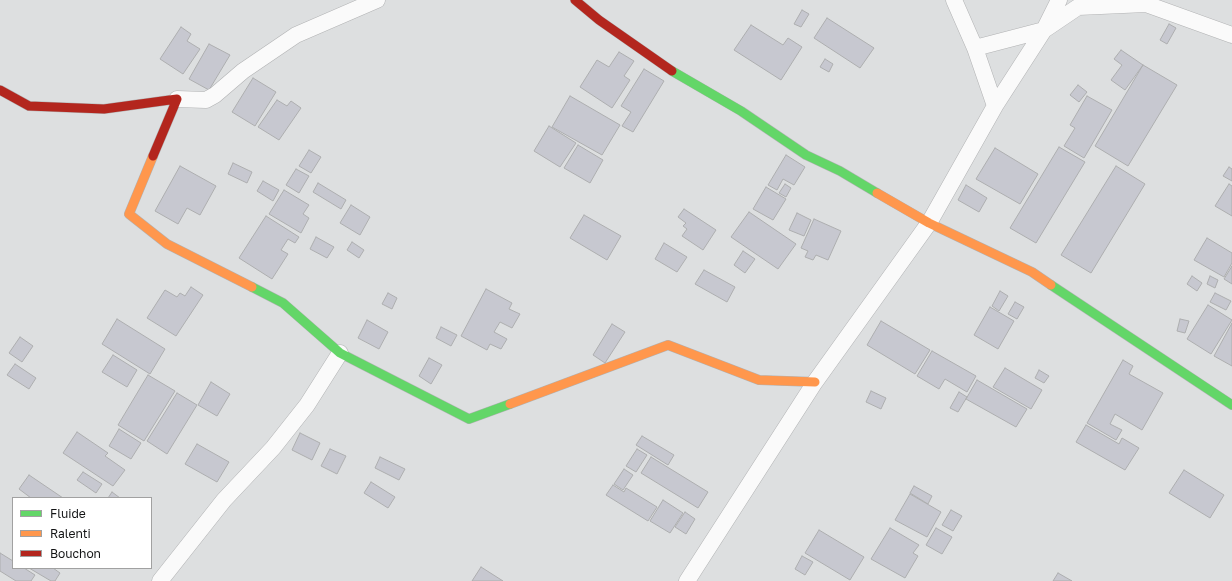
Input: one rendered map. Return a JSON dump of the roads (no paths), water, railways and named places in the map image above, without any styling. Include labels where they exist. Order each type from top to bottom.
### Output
[{"type":"street","points":[[0,90],[29,106],[104,109],[177,99],[206,100],[215,95],[243,71],[296,35],[377,0]]},
{"type":"street","points":[[575,0],[599,20],[662,66],[741,111],[806,155],[840,171],[929,223],[1032,272],[1232,405]]},
{"type":"street","points":[[954,0],[975,48],[995,106]]},
{"type":"street","points":[[687,581],[815,382],[929,223],[995,106],[1044,30],[1059,0]]},
{"type":"street","points":[[975,48],[1044,30],[1078,7],[1146,4],[1232,35]]},
{"type":"street","points":[[177,99],[129,214],[167,244],[284,303],[340,353],[469,419],[668,346],[759,380],[815,382]]},
{"type":"street","points":[[160,581],[224,500],[273,448],[307,405],[340,353]]}]
